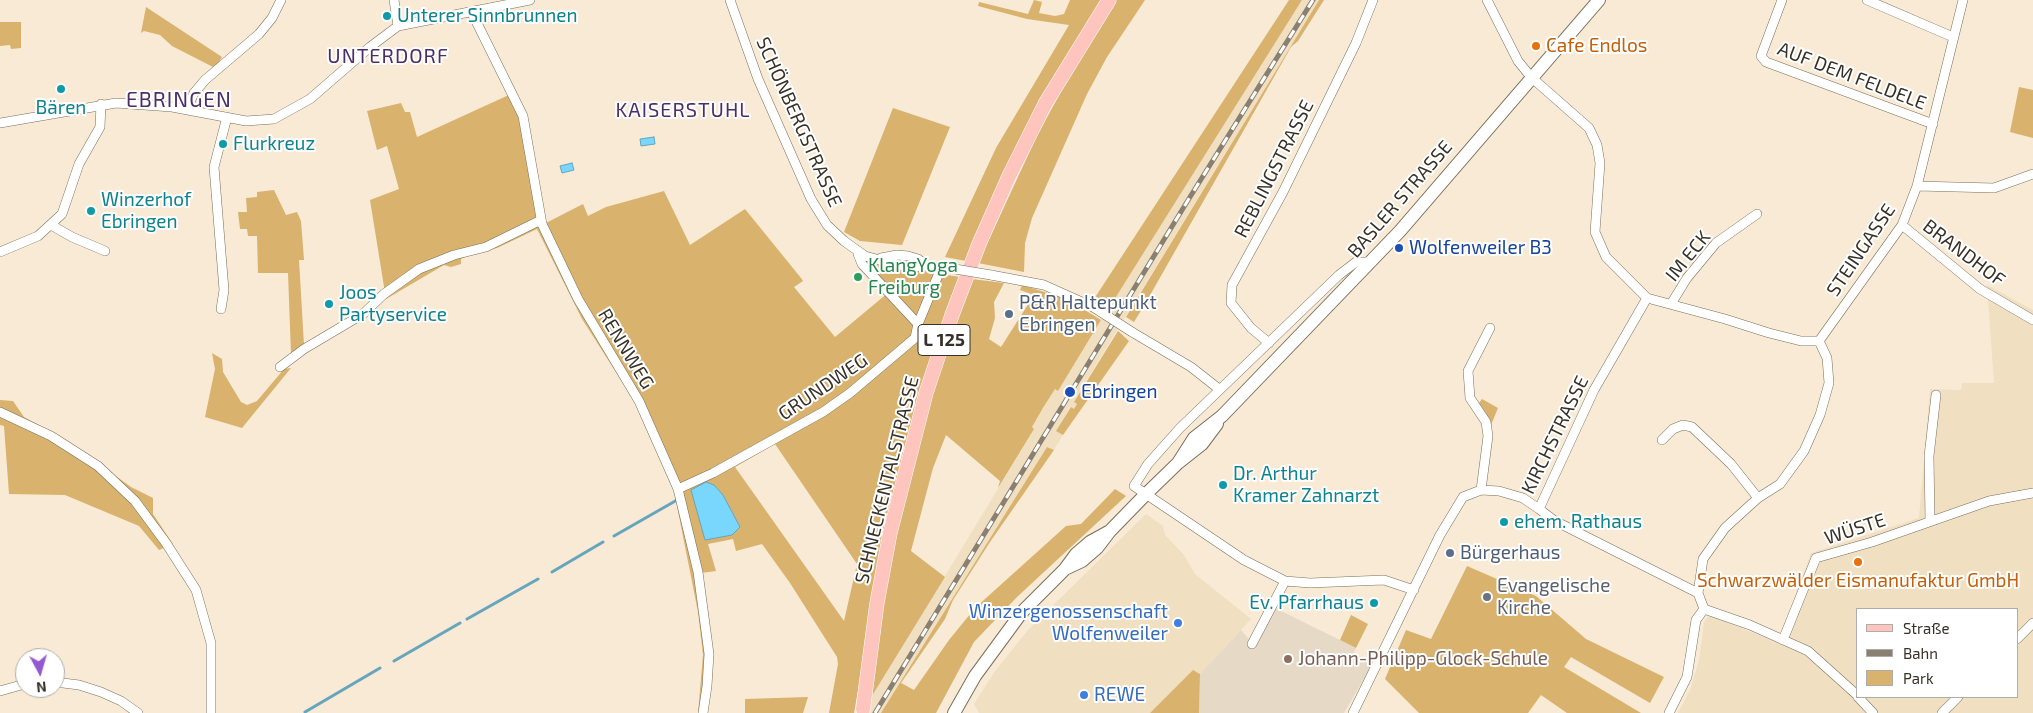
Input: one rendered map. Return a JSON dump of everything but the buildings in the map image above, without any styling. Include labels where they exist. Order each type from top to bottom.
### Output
[{"type":"main road","name":"SCHNECKENTALSTRASSE","points":[[863,709],[877,603],[890,533],[926,393],[952,316],[979,244],[1010,174],[1045,104],[1109,0]]},
{"type":"main road","name":"BASLER STRASSE","points":[[954,713],[975,676],[1014,622],[1065,569],[1082,561],[1098,548],[1110,531],[1178,463],[1194,438],[1222,416],[1372,262],[1598,0]]},
{"type":"street","points":[[187,109],[194,92],[205,80],[258,34],[272,18],[281,0]]},
{"type":"street","points":[[394,0],[398,26]]},
{"type":"street","points":[[0,123],[100,104],[137,104],[187,109],[227,117],[265,121],[295,110],[318,94],[370,47],[398,26],[472,13],[530,0]]},
{"type":"street","name":"SCHÖNBERGSTRASSE","points":[[730,0],[758,80],[812,199],[828,225],[858,254],[862,264],[918,324]]},
{"type":"street","name":"REBLINGSTRASSE","points":[[1269,343],[1251,328],[1232,303],[1232,284],[1283,192],[1356,43],[1373,0]]},
{"type":"street","points":[[1487,0],[1518,61],[1531,77],[1589,128],[1597,145],[1600,163],[1595,232],[1606,257],[1647,298],[1769,333],[1801,341],[1819,341],[1827,358],[1829,383],[1820,415],[1804,451],[1780,484],[1758,498],[1725,528],[1703,559],[1698,592],[1704,608],[1750,625],[1808,651],[1856,695]]},
{"type":"street","name":"AUF DEM FELDELE","points":[[1782,0],[1761,56],[1766,62],[1933,124]]},
{"type":"street","points":[[1867,0],[1953,37]]},
{"type":"street","name":"STEINGASSE","points":[[1819,341],[1902,225],[1917,186],[1963,0]]},
{"type":"street","name":"RENNWEG","points":[[472,13],[523,116],[541,220],[578,299],[639,401],[678,489],[698,572],[709,654],[708,686],[703,713]]},
{"type":"street","points":[[0,252],[38,236],[51,225],[66,205],[79,164],[100,127],[100,104]]},
{"type":"street","points":[[221,309],[224,290],[214,167],[227,117]]},
{"type":"street","points":[[1917,186],[1994,188],[2033,174]]},
{"type":"street","name":"IM ECK","points":[[1671,304],[1687,278],[1716,243],[1757,214]]},
{"type":"street","points":[[280,368],[304,349],[363,314],[384,294],[419,269],[454,255],[486,247],[541,220]]},
{"type":"street","points":[[51,225],[72,237],[105,251]]},
{"type":"street","name":"BRANDHOF","points":[[1902,225],[1980,289],[2033,320]]},
{"type":"street","points":[[858,254],[880,259],[897,255],[908,256],[918,259],[927,266],[955,269],[1044,285],[1093,307],[1191,367],[1219,389]]},
{"type":"street","points":[[1372,262],[1356,262],[1348,267],[1219,389],[1148,464],[1134,486],[1244,560],[1285,581],[1310,583],[1384,580],[1414,590]]},
{"type":"street","name":"GRUNDWEG","points":[[678,489],[713,473],[823,412],[850,393],[915,338],[918,324],[941,268]]},
{"type":"street","name":"KIRCHSTRASSE","points":[[1481,490],[1490,489],[1510,493],[1523,498],[1539,509],[1594,390],[1647,298]]},
{"type":"street","points":[[1352,713],[1440,535],[1463,497],[1481,490],[1488,436],[1486,422],[1470,398],[1468,371],[1490,328]]},
{"type":"street","points":[[1930,521],[1930,456],[1936,395]]},
{"type":"street","points":[[0,412],[51,436],[98,466],[135,501],[166,543],[196,590],[211,643],[211,713]]},
{"type":"street","points":[[1662,440],[1673,429],[1683,425],[1692,427],[1731,464],[1758,498]]},
{"type":"street","name":"WÜSTE","points":[[1783,640],[1816,558],[1989,501],[2033,493]]},
{"type":"street","points":[[1539,509],[1555,521],[1698,592]]},
{"type":"street","points":[[1252,644],[1285,581]]},
{"type":"street","points":[[1669,713],[1687,677],[1696,620],[1704,608]]},
{"type":"street","points":[[2018,638],[2033,623]]},
{"type":"street","points":[[65,683],[79,685],[102,692],[121,701],[138,713]]},
{"type":"street","points":[[0,691],[15,687]]},
{"type":"street","points":[[1859,698],[1873,713]]},
{"type":"street","points":[[1942,713],[1957,698]]},
{"type":"shaded area","points":[[1302,0],[1319,0],[1074,401],[1077,404],[1074,409],[1070,407],[1057,430],[1063,435],[1054,450],[1047,447],[881,713],[862,713],[1033,431],[1034,429],[1032,428],[1035,422],[1055,389],[1058,391],[1154,233]]},
{"type":"shaded area","points":[[1987,285],[2033,310],[2033,713],[1678,713],[1690,690],[1699,660],[1704,622],[1710,615],[1778,643],[1811,553],[1919,518],[1930,389],[1961,390],[1962,383],[1994,383]]},
{"type":"shaded area","points":[[1146,514],[1163,526],[1165,535],[1184,555],[1195,574],[1251,619],[1200,674],[1193,670],[1150,713],[979,713],[974,704],[995,671],[1028,630]]},
{"type":"shaded area","name":"Johann-Philipp-Glock-Schule","points":[[1273,607],[1356,648],[1353,654],[1373,663],[1344,713],[1199,713],[1200,674],[1241,630],[1252,643]]},
{"type":"green space","points":[[1034,0],[1042,2],[1039,13],[1055,16],[1064,14],[1070,0],[1104,0],[966,261],[945,257],[996,148],[1069,25],[1027,19],[978,6],[979,2],[1028,14]]},
{"type":"green space","points":[[1115,0],[1145,0],[1107,57],[1087,94],[1032,218],[1025,243],[1024,272],[978,263],[1037,136],[1085,47]]},
{"type":"green space","points":[[1289,0],[1302,0],[1109,308],[1094,299]]},
{"type":"green space","points":[[1319,0],[1324,0],[1298,41],[1291,47],[1134,322],[1126,317]]},
{"type":"green space","points":[[146,7],[222,57],[215,68],[172,46],[160,35],[144,31],[141,33]]},
{"type":"green space","points":[[0,22],[21,22],[21,48],[11,49],[10,45],[0,46]]},
{"type":"green space","points":[[2019,87],[2033,90],[2033,138],[2010,132]]},
{"type":"green space","points":[[511,94],[519,116],[544,224],[583,204],[588,216],[606,207],[664,191],[690,245],[745,209],[801,278],[803,281],[794,287],[835,337],[889,292],[868,267],[870,263],[960,277],[894,494],[854,713],[829,713],[838,664],[837,657],[790,583],[762,544],[736,551],[733,539],[708,544],[716,571],[701,573],[713,653],[706,713],[698,713],[703,655],[698,612],[674,491],[635,402],[582,319],[537,229],[497,248],[469,255],[461,259],[461,264],[451,267],[444,265],[386,299],[370,200],[399,189],[387,146],[377,150],[367,111],[401,103],[405,112],[410,112],[417,137]],"holes":[[[775,444],[857,564],[844,621],[735,467]]]},
{"type":"green space","points":[[893,108],[950,127],[902,245],[860,241],[844,232]]},
{"type":"green space","points":[[274,190],[286,215],[297,212],[301,221],[304,260],[299,260],[304,345],[291,354],[288,273],[258,273],[257,236],[248,236],[247,229],[240,229],[238,212],[247,212],[246,198],[257,197],[257,192]]},
{"type":"green space","points":[[972,279],[1004,283],[994,302],[995,318],[989,339],[1001,347],[1034,295],[1020,290],[1022,285],[1067,299],[1101,320],[1058,391],[1055,389],[1043,408],[1032,427],[1034,429],[998,488],[1000,481],[946,435],[933,468],[911,551],[945,577],[872,696],[886,584],[901,509],[929,404]]},
{"type":"green space","points":[[1118,331],[1129,341],[1063,435],[1056,431],[1071,407],[1074,409],[1077,404],[1074,402]]},
{"type":"green space","points":[[212,353],[222,359],[223,372],[241,402],[247,405],[257,401],[284,369],[291,368],[242,428],[205,417],[215,369]]},
{"type":"green space","points":[[1482,399],[1498,408],[1491,425],[1479,403]]},
{"type":"green space","points":[[0,400],[13,401],[24,417],[66,440],[131,487],[153,498],[153,514],[173,544],[159,550],[139,526],[65,495],[9,494],[4,426],[0,425]]},
{"type":"green space","points":[[1047,447],[1054,450],[990,542],[953,600],[945,619],[901,683],[914,690],[949,640],[975,608],[1066,526],[1081,524],[1115,489],[1126,496],[1017,597],[974,642],[936,713],[881,713]]},
{"type":"green space","points":[[1467,566],[1536,596],[1586,639],[1664,677],[1650,703],[1571,657],[1564,667],[1641,713],[1567,713],[1541,695],[1528,713],[1419,713],[1385,679],[1406,630],[1431,639]]},
{"type":"green space","points":[[1351,615],[1368,624],[1356,648],[1340,640]]},
{"type":"green space","points":[[1193,670],[1200,674],[1199,713],[1150,713]]},
{"type":"green space","points":[[808,697],[803,713],[745,713],[745,699]]},
{"type":"water","points":[[654,137],[655,144],[641,146],[640,139]]},
{"type":"water","points":[[572,163],[574,170],[562,173],[560,166]]},
{"type":"water","points":[[706,482],[714,485],[723,495],[740,527],[732,535],[705,540],[691,490]]},
{"type":"waterway","points":[[614,536],[677,500]]},
{"type":"waterway","points":[[552,572],[603,542]]},
{"type":"waterway","points":[[467,619],[538,579]]},
{"type":"waterway","points":[[394,661],[460,623]]},
{"type":"waterway","points":[[305,712],[380,668]]},
{"type":"railway","points":[[875,713],[1190,197],[1313,0]]},
{"type":"place","name":"Unterer Sinnbrunnen","points":[[387,16]]},
{"type":"place","name":"Cafe Endlos","points":[[1536,46]]},
{"type":"place","name":"Bären","points":[[61,89]]},
{"type":"place","name":"Flurkreuz","points":[[223,144]]},
{"type":"place","name":"Winzerhof Ebringen","points":[[91,211]]},
{"type":"place","name":"Wolfenweiler B3","points":[[1399,248]]},
{"type":"place","name":"KlangYoga Freiburg","points":[[858,277]]},
{"type":"place","name":"Joos Partyservice","points":[[329,304]]},
{"type":"place","name":"P&R Haltepunkt Ebringen","points":[[1009,314]]},
{"type":"place","name":"Ebringen","points":[[1070,392]]},
{"type":"place","name":"Dr. Arthur Kramer Zahnarzt","points":[[1223,485]]},
{"type":"place","name":"ehem. Rathaus","points":[[1504,522]]},
{"type":"place","name":"Bürgerhaus","points":[[1450,553]]},
{"type":"place","name":"Schwarzwälder Eismanufaktur GmbH","points":[[1858,562]]},
{"type":"place","name":"Evangelische Kirche","points":[[1487,597]]},
{"type":"place","name":"Ev. Pfarrhaus","points":[[1374,603]]},
{"type":"place","name":"Winzergenossenschaft Wolfenweiler","points":[[1178,623]]},
{"type":"place","name":"Johann-Philipp-Glock-Schule","points":[[1288,659]]},
{"type":"place","name":"REWE","points":[[1084,695]]},
{"type":"district","name":"UNTERDORF","points":[[388,56]]},
{"type":"district","name":"EBRINGEN","points":[[179,100]]},
{"type":"district","name":"KAISERSTUHL","points":[[683,110]]}]
